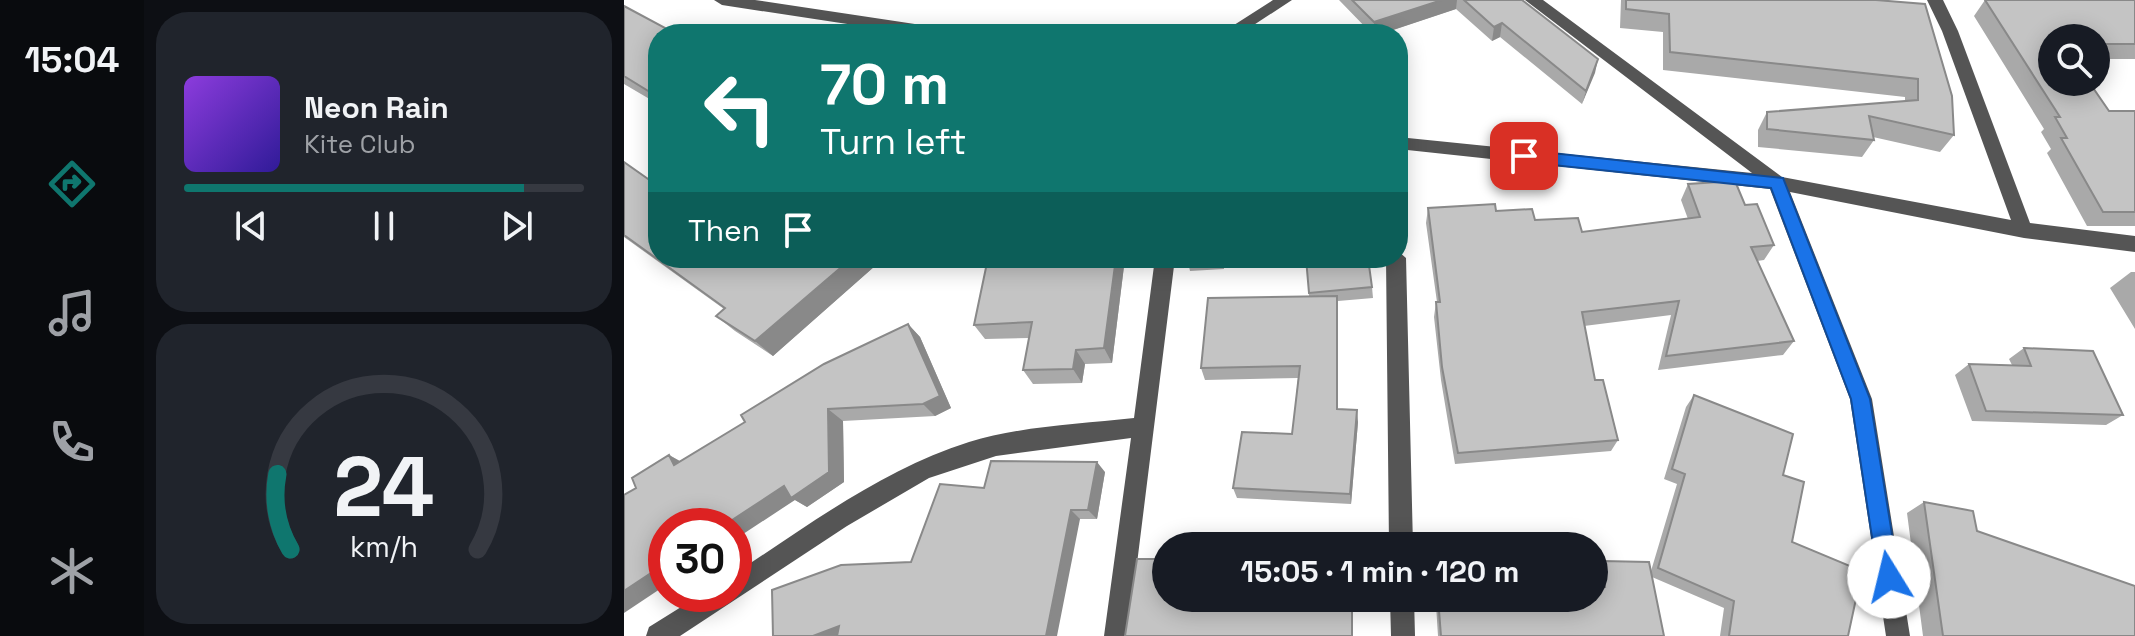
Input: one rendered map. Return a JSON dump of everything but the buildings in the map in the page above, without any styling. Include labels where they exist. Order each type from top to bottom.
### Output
[{"type":"street","points":[[722,0],[882,24]]},
{"type":"street","points":[[1244,24],[1284,0]]},
{"type":"street","points":[[1533,0],[1777,183],[1861,399],[1898,636]]},
{"type":"street","points":[[1935,0],[1950,31],[2024,231]]},
{"type":"street","points":[[1408,144],[1777,183],[2024,231],[2135,244]]},
{"type":"street","points":[[1116,636],[1164,268]]},
{"type":"street","points":[[1396,268],[1401,532]]},
{"type":"street","points":[[752,576],[894,485],[949,459],[1004,443],[1142,427]]},
{"type":"street","points":[[658,636],[696,612]]},
{"type":"street","points":[[1402,612],[1403,636]]},
{"type":"route","points":[[1524,156],[1777,183],[1861,399],[1889,577]]}]
